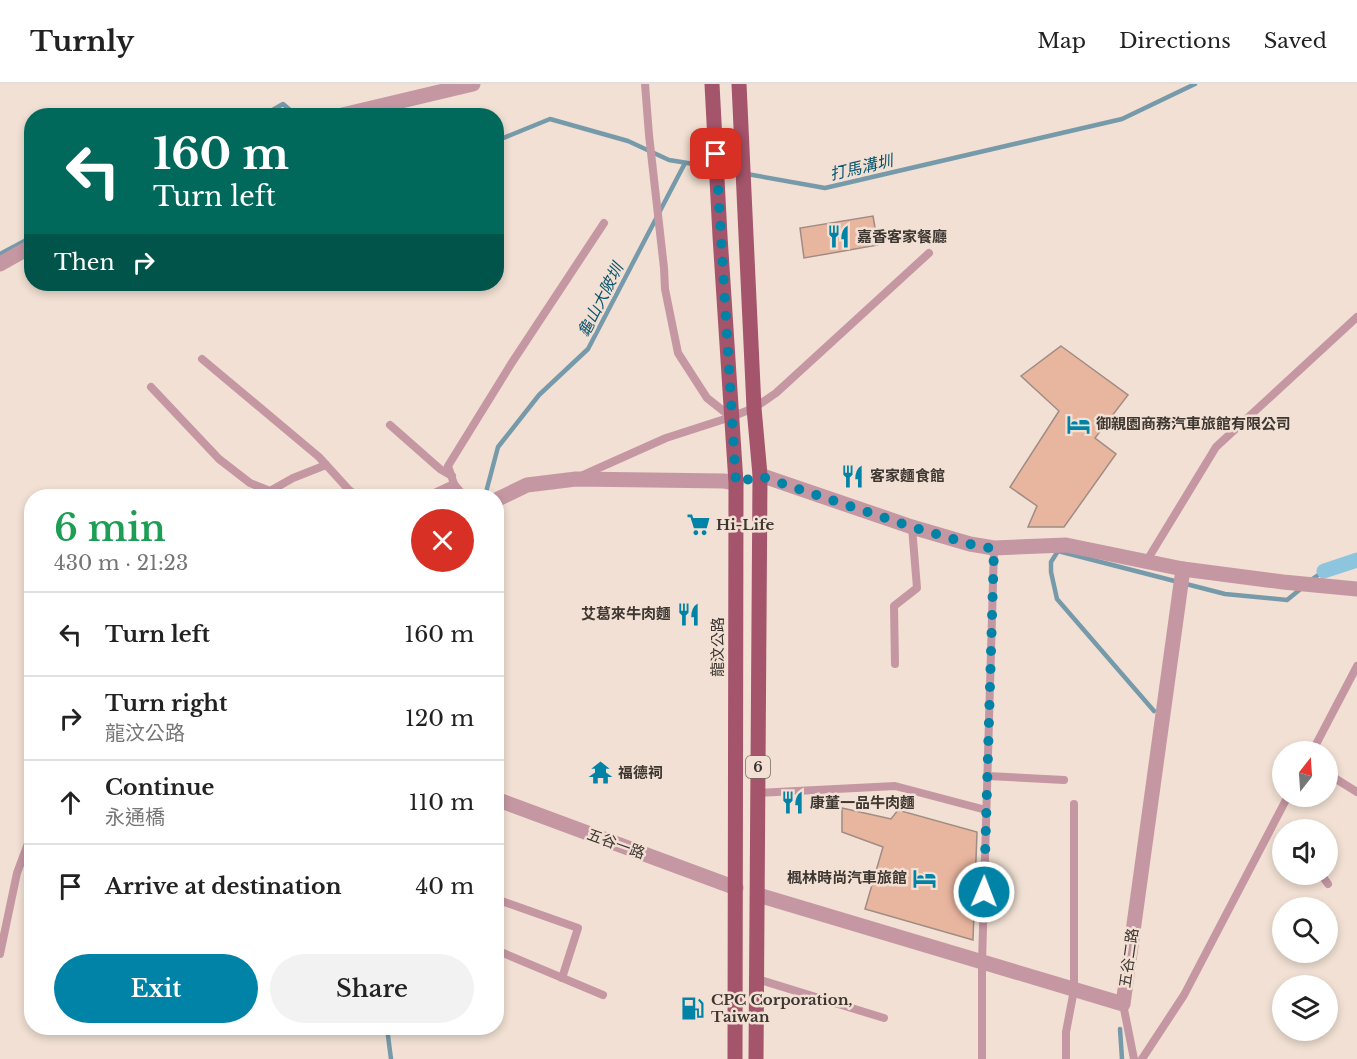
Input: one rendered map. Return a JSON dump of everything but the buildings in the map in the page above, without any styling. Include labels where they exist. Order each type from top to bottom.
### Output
[{"type":"main road","name":"龍汶公路","points":[[712,84],[736,483],[735,1059]]},
{"type":"main road","name":"6","points":[[739,84],[754,408],[760,476],[756,1059]]},
{"type":"main road","points":[[736,483],[760,476]]},
{"type":"street","points":[[370,108],[473,84]]},
{"type":"street","points":[[0,264],[24,250]]},
{"type":"street","points":[[760,476],[912,527],[994,549],[1066,545],[1146,562],[1182,574],[1357,589]]},
{"type":"street","points":[[504,496],[527,485],[576,479],[736,483]]},
{"type":"street","name":"五谷二路","points":[[758,895],[1123,1004],[1182,574]]},
{"type":"street","name":"五谷一路","points":[[504,802],[736,888]]},
{"type":"lane","points":[[645,84],[665,289],[678,353],[707,398],[731,417]]},
{"type":"lane","points":[[459,489],[448,466],[604,223]]},
{"type":"lane","points":[[576,479],[666,438],[754,408],[776,393],[929,253]]},
{"type":"lane","points":[[1146,562],[1216,447],[1357,317]]},
{"type":"lane","points":[[202,359],[319,457],[348,489]]},
{"type":"lane","points":[[151,387],[219,459],[250,483],[263,489]]},
{"type":"lane","points":[[390,425],[453,480]]},
{"type":"lane","points":[[275,489],[293,478],[326,465]]},
{"type":"lane","points":[[439,489],[453,480]]},
{"type":"lane","points":[[895,664],[894,606],[917,588],[912,527]]},
{"type":"lane","points":[[982,1059],[982,962],[994,549]]},
{"type":"lane","points":[[1318,741],[1357,666]]},
{"type":"lane","points":[[987,776],[1064,780]]},
{"type":"lane","points":[[1338,780],[1357,792]]},
{"type":"lane","points":[[758,793],[895,786],[986,810]]},
{"type":"lane","points":[[1066,1059],[1066,1032],[1074,990],[1074,804]]},
{"type":"lane","points":[[1142,1059],[1184,995],[1272,827]]},
{"type":"lane","points":[[0,954],[17,873],[24,854]]},
{"type":"lane","points":[[504,901],[578,928],[562,978]]},
{"type":"lane","points":[[504,953],[603,995]]},
{"type":"lane","points":[[757,979],[884,1018]]},
{"type":"lane","points":[[1123,1004],[1134,1059]]},
{"type":"waterway","name":"打馬溝圳","points":[[747,174],[825,188],[1122,119],[1195,84]]},
{"type":"waterway","name":"打馬溝圳","points":[[276,108],[283,104],[288,108]]},
{"type":"waterway","name":"打馬溝圳","points":[[504,138],[550,119],[628,141],[669,160],[712,167]]},
{"type":"waterway","name":"龜山大陂圳","points":[[487,489],[498,447],[539,395],[588,349],[685,163]]},
{"type":"waterway","name":"打馬溝圳","points":[[721,169],[739,172]]},
{"type":"waterway","name":"打馬溝圳","points":[[0,254],[24,241]]},
{"type":"waterway","points":[[1154,711],[1057,599],[1051,562],[1058,551],[1225,594],[1287,600],[1303,587]]},
{"type":"waterway","points":[[1324,571],[1357,560]]},
{"type":"waterway","points":[[1311,580],[1324,571]]},
{"type":"waterway","points":[[1120,1029],[1122,1059]]},
{"type":"waterway","name":"龜山大陂圳","points":[[388,1035],[391,1059]]},
{"type":"place","name":"嘉香客家餐廳","points":[[839,237]]},
{"type":"place","name":"御親園商務汽車旅館有限公司","points":[[1078,424]]},
{"type":"place","name":"客家麵食館","points":[[852,476]]},
{"type":"place","name":"Hi-Life","points":[[698,525]]},
{"type":"place","name":"艾葛來牛肉麵","points":[[689,614]]},
{"type":"place","name":"福德祠","points":[[600,773]]},
{"type":"place","name":"康董一品牛肉麵","points":[[792,803]]},
{"type":"place","name":"楓林時尚汽車旅館","points":[[925,878]]},
{"type":"place","name":"CPC Corporation, Taiwan","points":[[693,1009]]},
{"type":"route","points":[[716,154],[736,483],[760,476],[912,527],[994,549],[984,892]]}]
